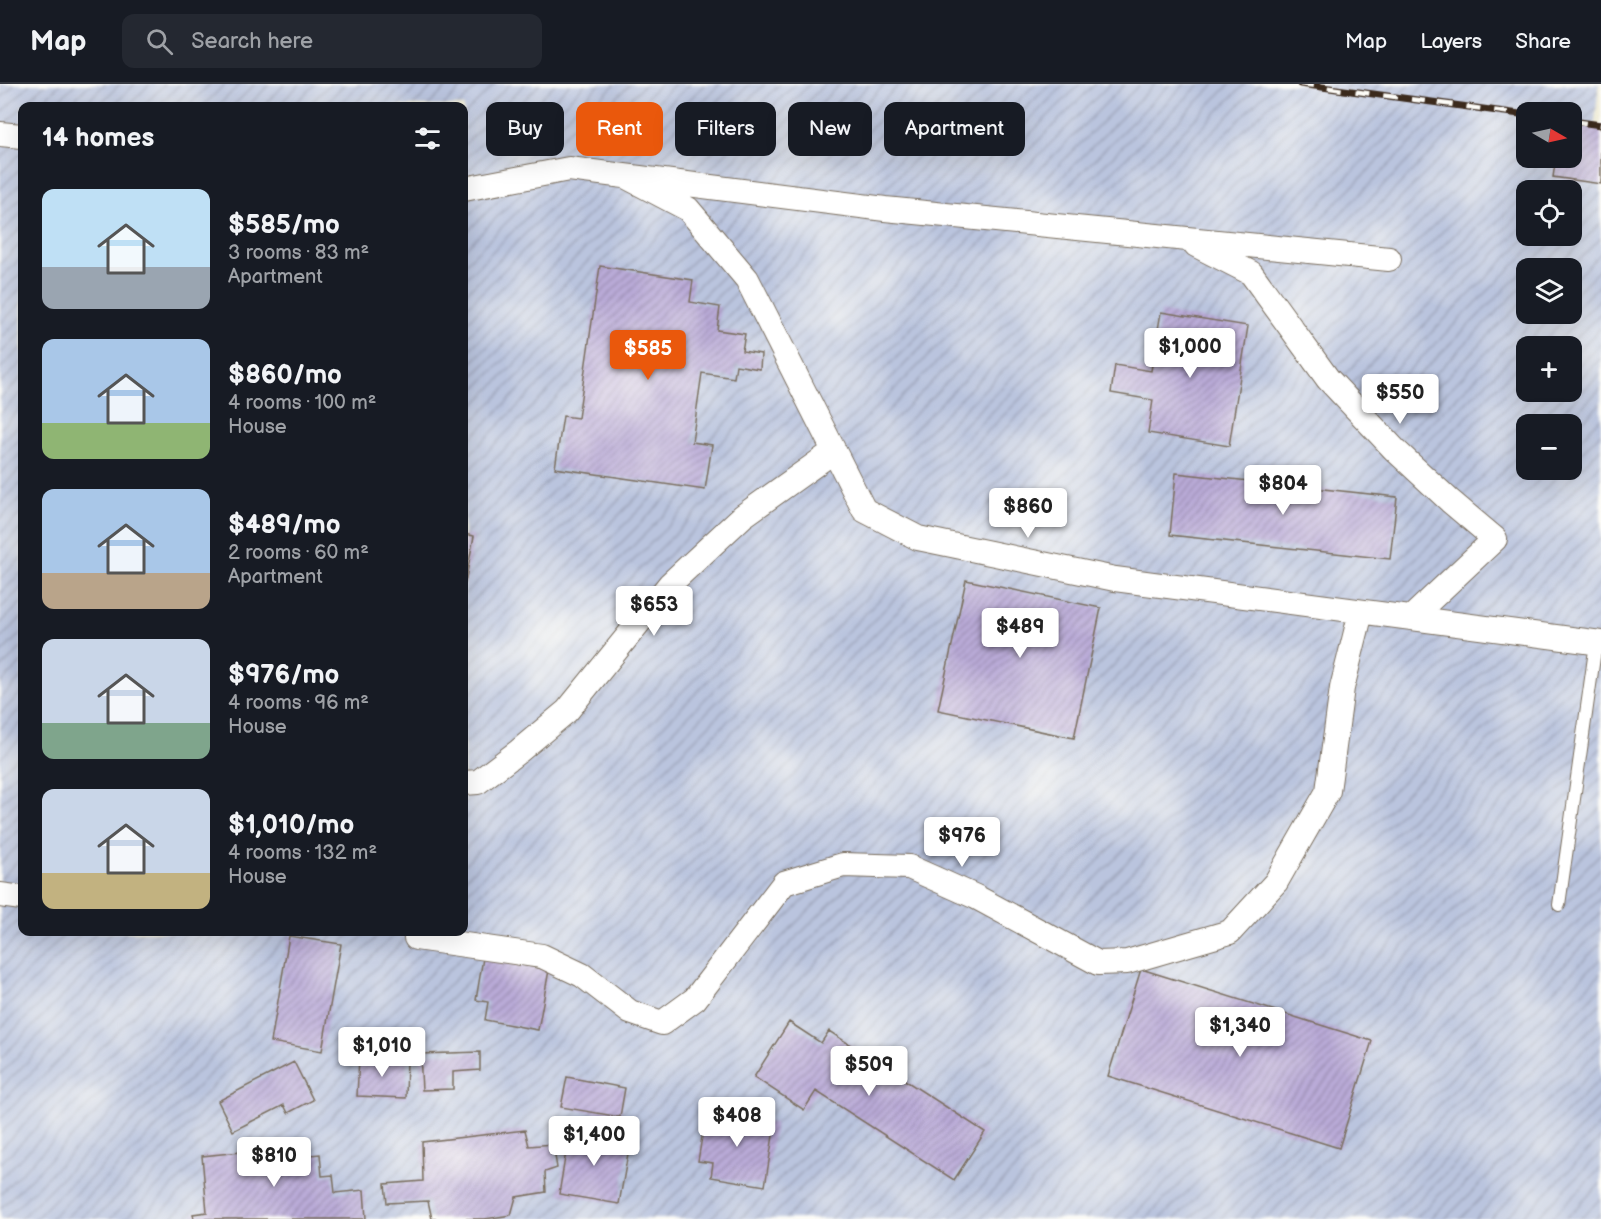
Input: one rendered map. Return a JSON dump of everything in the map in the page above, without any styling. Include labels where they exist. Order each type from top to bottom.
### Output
[{"type":"street","points":[[0,134],[18,136]]},
{"type":"street","points":[[468,188],[569,169],[885,209],[1389,259]]},
{"type":"street","points":[[627,177],[688,209],[747,279],[864,510],[918,538],[1115,579],[1598,643]]},
{"type":"street","points":[[1182,238],[1251,273],[1328,379],[1395,450],[1449,501],[1495,539],[1411,618]]},
{"type":"street","points":[[468,783],[478,782],[567,711],[670,584],[743,516],[834,451]]},
{"type":"street","points":[[416,936],[416,938],[542,956],[582,975],[630,1012],[662,1023],[695,999],[784,883],[843,865],[909,867],[976,897],[1098,963],[1127,962],[1230,932],[1276,882],[1328,791],[1342,688],[1361,612]]},
{"type":"street","points":[[0,895],[18,897]]},
{"type":"lane","points":[[1559,905],[1598,643]]},
{"type":"shaded area","points":[[0,84],[1599,84],[1589,175],[1601,177],[1601,1219],[0,1219]]},
{"type":"building","points":[[1582,123],[1601,126],[1601,184],[1553,177],[1554,168],[1582,168]]},
{"type":"building","points":[[600,266],[693,280],[690,302],[720,307],[717,330],[745,334],[742,351],[761,354],[760,369],[736,365],[734,378],[702,373],[692,442],[712,445],[705,490],[555,468],[563,416],[578,418]]},
{"type":"building","points":[[1161,312],[1248,326],[1229,446],[1148,433],[1153,400],[1111,393],[1115,365],[1151,371]]},
{"type":"building","points":[[1176,473],[1397,497],[1390,559],[1170,535]]},
{"type":"building","points":[[468,535],[474,536],[468,567]]},
{"type":"building","points":[[966,580],[1101,608],[1074,738],[938,710]]},
{"type":"building","points":[[289,936],[341,944],[322,1051],[271,1042]]},
{"type":"building","points":[[483,958],[549,970],[538,1030],[485,1020],[488,1002],[476,1000]]},
{"type":"building","points":[[1141,969],[1372,1041],[1339,1148],[1108,1076]]},
{"type":"building","points":[[789,1022],[821,1043],[829,1031],[985,1132],[954,1180],[816,1091],[804,1110],[754,1077]]},
{"type":"building","points":[[480,1052],[480,1070],[453,1072],[453,1089],[422,1090],[420,1054]]},
{"type":"building","points":[[359,1058],[407,1060],[406,1098],[357,1096]]},
{"type":"building","points":[[294,1062],[313,1100],[288,1113],[284,1105],[233,1131],[218,1101]]},
{"type":"building","points":[[567,1077],[625,1088],[620,1117],[561,1107]]},
{"type":"building","points":[[706,1113],[775,1123],[765,1186],[711,1177],[713,1163],[698,1161]]},
{"type":"building","points":[[570,1128],[615,1136],[613,1145],[629,1148],[619,1204],[559,1194]]},
{"type":"building","points":[[525,1130],[529,1146],[553,1144],[557,1168],[545,1172],[546,1192],[516,1197],[511,1215],[485,1219],[432,1219],[428,1201],[387,1203],[385,1184],[423,1181],[422,1142]]},
{"type":"building","points":[[289,1147],[290,1157],[320,1154],[322,1176],[333,1175],[335,1193],[364,1190],[366,1219],[194,1219],[193,1214],[207,1212],[202,1156]]},
{"type":"railway","points":[[1300,84],[1516,113]]},
{"type":"railway","points":[[1582,122],[1601,125]]}]
